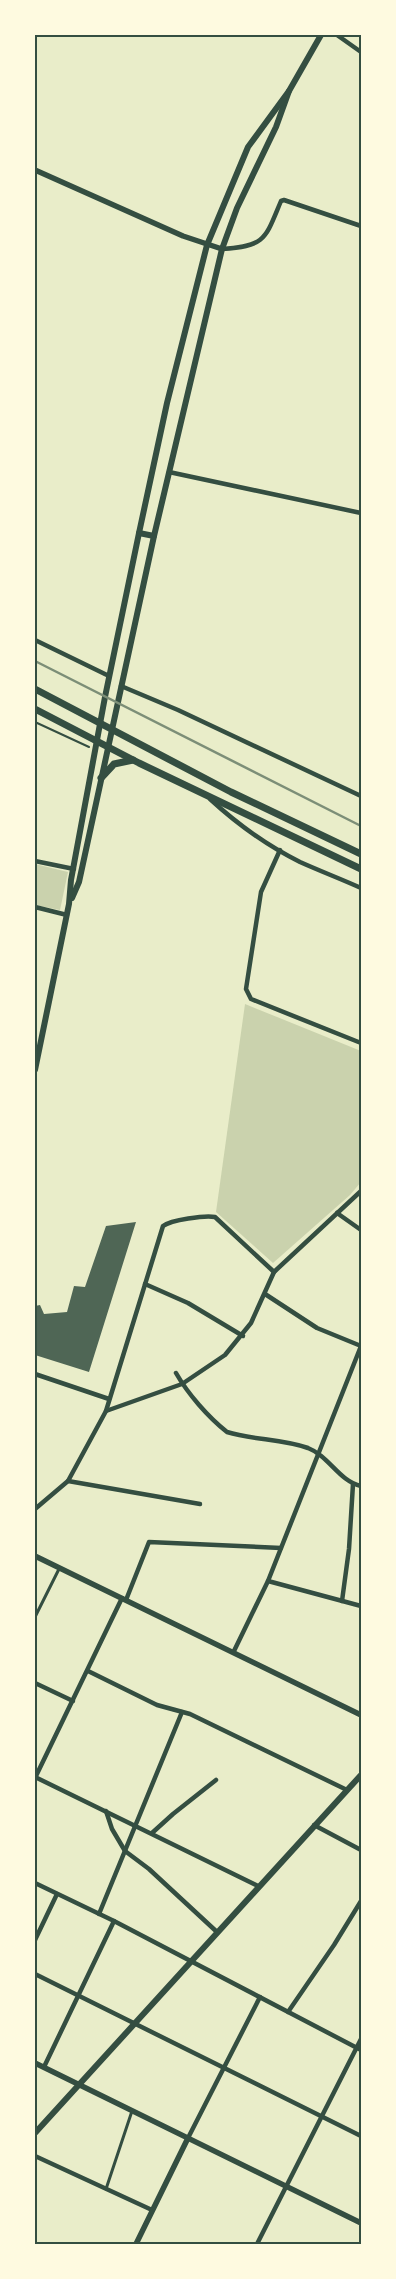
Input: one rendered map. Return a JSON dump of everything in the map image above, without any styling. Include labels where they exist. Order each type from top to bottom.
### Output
[{"type":"main road","points":[[35,1070],[67,915],[109,676],[167,403],[206,245],[248,147],[289,92],[321,35]]},
{"type":"main road","points":[[69,904],[79,882],[111,727],[154,536],[222,249],[249,182],[276,127],[289,92]]},
{"type":"main road","points":[[139,533],[154,536]]},
{"type":"main road","points":[[35,689],[101,721],[231,792],[361,854]]},
{"type":"main road","points":[[35,709],[133,760],[361,869]]},
{"type":"main road","points":[[101,778],[114,764],[133,760]]},
{"type":"main road","points":[[35,2133],[361,1775]]},
{"type":"street","points":[[337,35],[361,52]]},
{"type":"street","points":[[35,170],[206,245],[222,249],[243,247],[261,241],[267,235],[281,201],[284,200],[361,226]]},
{"type":"street","points":[[170,472],[361,512]]},
{"type":"street","points":[[35,640],[109,676]]},
{"type":"street","points":[[121,686],[178,710],[361,796]]},
{"type":"street","points":[[201,792],[225,813],[280,850],[300,862],[361,888]]},
{"type":"street","points":[[280,850],[261,892],[246,989],[248,996],[251,999],[361,1043]]},
{"type":"street","points":[[35,861],[74,869]]},
{"type":"street","points":[[35,907],[67,915]]},
{"type":"street","points":[[106,1411],[182,1384],[225,1355],[243,1336],[266,1294],[274,1272],[360,1193]]},
{"type":"street","points":[[337,1213],[361,1230]]},
{"type":"street","points":[[35,1509],[68,1481],[106,1411],[163,1226],[169,1223],[209,1216],[214,1217],[274,1272]]},
{"type":"street","points":[[145,1284],[188,1302],[243,1336]]},
{"type":"street","points":[[234,1651],[268,1581],[361,1346],[317,1328],[266,1294]]},
{"type":"street","points":[[176,1373],[182,1384],[217,1424],[227,1432],[307,1448],[319,1454],[354,1484],[361,1486]]},
{"type":"street","points":[[35,1374],[109,1400]]},
{"type":"street","points":[[68,1481],[200,1504]]},
{"type":"street","points":[[342,1601],[354,1484]]},
{"type":"street","points":[[258,1886],[136,1825],[35,1778],[124,1599],[149,1542],[281,1548]]},
{"type":"street","points":[[35,1556],[234,1651],[361,1715]]},
{"type":"street","points":[[35,1617],[60,1568]]},
{"type":"street","points":[[268,1581],[361,1606]]},
{"type":"street","points":[[88,1670],[157,1705],[182,1712],[347,1790]]},
{"type":"street","points":[[35,1683],[73,1701]]},
{"type":"street","points":[[99,1914],[182,1712]]},
{"type":"street","points":[[152,1833],[216,1780]]},
{"type":"street","points":[[105,1810],[112,1829],[125,1851],[149,1870],[217,1932]]},
{"type":"street","points":[[314,1825],[361,1850]]},
{"type":"street","points":[[35,1883],[114,1921],[359,2049]]},
{"type":"street","points":[[35,1940],[57,1894]]},
{"type":"street","points":[[288,2012],[334,1945],[361,1901]]},
{"type":"street","points":[[44,2067],[114,1921]]},
{"type":"street","points":[[35,1974],[361,2136]]},
{"type":"street","points":[[136,2244],[260,1997]]},
{"type":"street","points":[[257,2244],[321,2116],[359,2049],[361,2039]]},
{"type":"street","points":[[35,2063],[361,2223]]},
{"type":"street","points":[[106,2189],[132,2111]]},
{"type":"street","points":[[35,2156],[152,2210]]},
{"type":"path","points":[[35,722],[96,751]]},
{"type":"green space","points":[[35,864],[68,872],[60,910],[35,905]]},
{"type":"green space","points":[[245,1004],[361,1051],[361,1182],[350,1195],[273,1263],[216,1212]]},
{"type":"building","points":[[136,1222],[89,1372],[35,1355],[35,1306],[40,1305],[44,1314],[67,1312],[74,1286],[85,1287],[106,1226]]},
{"type":"railway","points":[[35,661],[361,826]]}]
